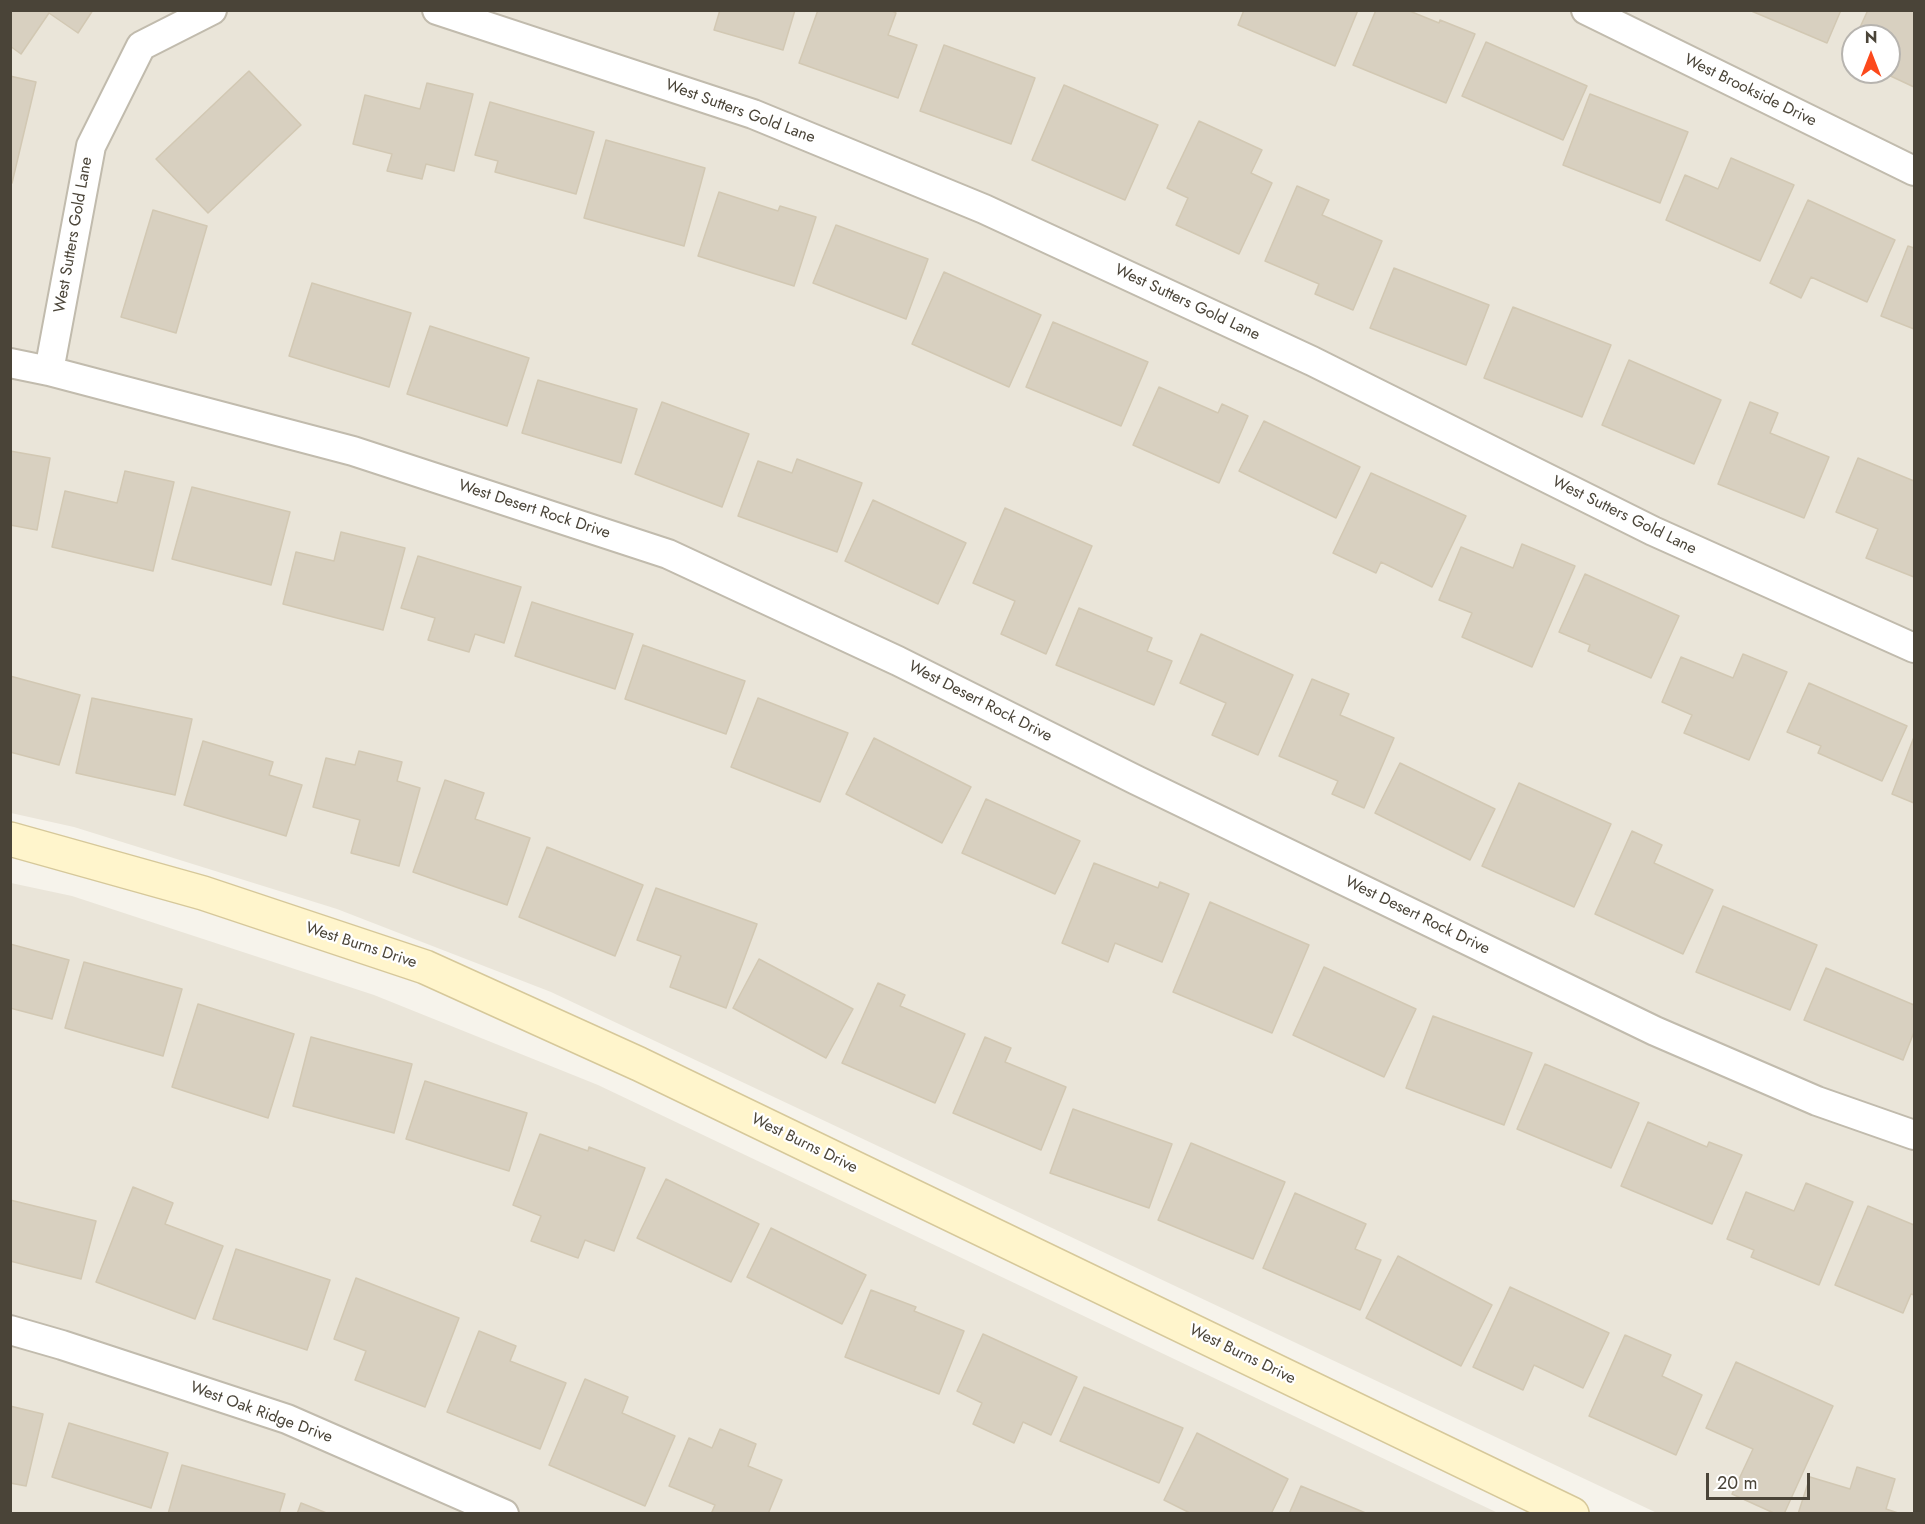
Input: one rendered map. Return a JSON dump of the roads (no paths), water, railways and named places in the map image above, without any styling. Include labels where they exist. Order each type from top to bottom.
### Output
[{"type":"street","name":"West Sutters Gold Lane","points":[[50,370],[91,146],[141,46],[212,10]]},
{"type":"street","name":"West Sutters Gold Lane","points":[[437,10],[753,114],[984,209],[1312,362],[1653,531],[1914,648]]},
{"type":"street","name":"West Brookside Drive","points":[[1586,10],[1914,171]]},
{"type":"street","name":"West Desert Rock Drive","points":[[10,363],[50,370],[353,451],[668,554],[898,661],[1136,780],[1655,1030],[1817,1101],[1914,1135]]},
{"type":"street","name":"West Burns Drive","points":[[10,839],[203,893],[425,967],[639,1064],[1572,1514]]},
{"type":"street","name":"West Oak Ridge Drive","points":[[10,1330],[287,1419],[504,1514]]}]
